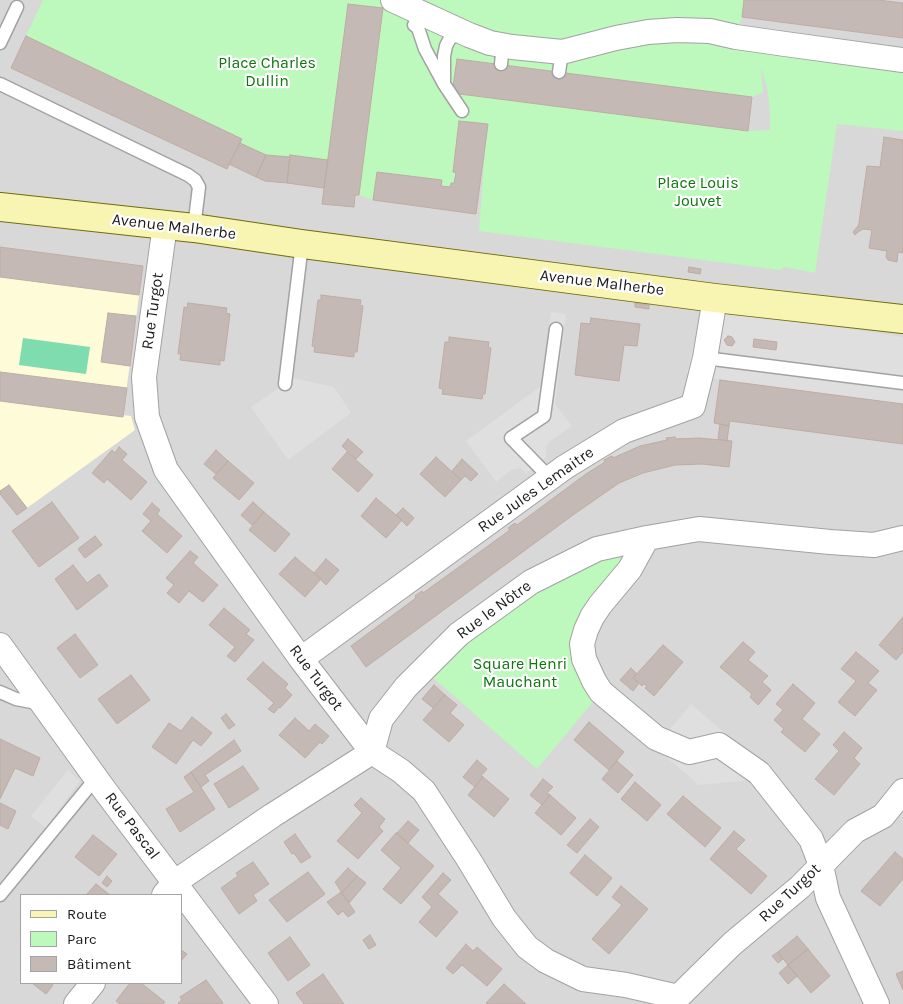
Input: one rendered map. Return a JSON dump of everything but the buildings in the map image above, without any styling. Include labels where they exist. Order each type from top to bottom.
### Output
[{"type":"street","points":[[393,0],[490,43],[502,55],[561,62],[632,35],[678,30],[710,31],[736,37],[903,60]]},
{"type":"street","name":"Avenue Malherbe","points":[[0,196],[47,211]]},
{"type":"street","name":"Avenue Malherbe","points":[[0,207],[194,228],[715,298],[903,319]]},
{"type":"street","name":"Rue Turgot","points":[[166,225],[144,377],[146,418],[166,470],[301,659],[372,752],[401,771],[424,791],[504,918],[527,947],[546,961],[583,979],[626,985],[674,1000],[732,944],[800,887],[855,831],[883,816],[903,791]]},
{"type":"street","name":"Rue Jules Lemaitre","points":[[301,659],[565,467],[624,431],[693,406],[715,298]]},
{"type":"street","name":"Rue le Nôtre","points":[[372,752],[381,719],[406,687],[459,634],[531,582],[597,549],[699,529],[874,545],[903,538]]},
{"type":"street","points":[[647,538],[630,569],[600,605],[586,630],[582,644],[584,659],[594,681],[601,692],[656,738],[688,752],[719,745],[759,773],[812,839],[821,865],[828,898],[877,1004]]},
{"type":"street","name":"Rue Pascal","points":[[0,645],[96,778],[169,889]]},
{"type":"street","points":[[169,889],[273,815],[372,752]]},
{"type":"street","name":"Rue Pascal","points":[[182,904],[266,1004]]},
{"type":"street","points":[[76,1004],[92,984]]},
{"type":"lane","points":[[0,44],[17,7]]},
{"type":"lane","points":[[414,25],[418,28],[425,49],[444,84],[462,111]]},
{"type":"lane","points":[[444,84],[446,46],[459,30]]},
{"type":"lane","points":[[0,84],[195,180],[199,187],[194,228]]},
{"type":"lane","points":[[285,384],[302,244]]},
{"type":"lane","points":[[550,478],[511,438],[544,416],[556,329]]},
{"type":"lane","points":[[704,358],[903,383]]},
{"type":"lane","points":[[1,694],[42,704]]},
{"type":"lane","points":[[0,895],[96,778]]},
{"type":"shaded area","points":[[0,0],[903,0],[903,1004],[0,1004]]},
{"type":"shaded area","points":[[0,247],[143,266],[123,415],[131,416],[135,430],[27,508],[9,485],[0,491]]},
{"type":"shaded area","points":[[702,306],[903,337],[903,404],[720,380],[687,373]]},
{"type":"shaded area","points":[[551,312],[566,314],[555,404],[572,426],[549,442],[546,449],[546,457],[526,474],[521,468],[511,470],[496,482],[466,441],[541,386]]},
{"type":"shaded area","points":[[293,378],[334,387],[351,413],[288,460],[251,407]]},
{"type":"shaded area","points":[[691,704],[764,767],[753,780],[699,785],[651,744],[668,732]]},
{"type":"shaded area","points":[[68,770],[80,781],[46,828],[31,816]]},
{"type":"green space","points":[[43,0],[744,0],[742,17],[736,37],[903,60],[903,131],[837,124],[815,273],[785,267],[780,270],[479,231],[487,124],[459,121],[453,171],[456,173],[454,183],[451,183],[450,187],[441,186],[441,180],[377,172],[373,200],[359,195],[328,160],[290,155],[290,157],[266,155],[240,143],[241,138],[26,36]],"holes":[[[457,59],[752,97],[763,92],[761,68],[767,87],[770,130],[748,131],[452,93]]]},
{"type":"green space","points":[[23,338],[90,347],[86,374],[19,365]]},
{"type":"green space","name":"Square Henri Mauchant","points":[[625,555],[625,561],[584,615],[597,697],[537,769],[430,675],[499,612],[594,557]]},
{"type":"park label","name":"Place Charles Dullin","points":[[267,72]]},
{"type":"park label","name":"Place Louis Jouvet","points":[[698,192]]}]
